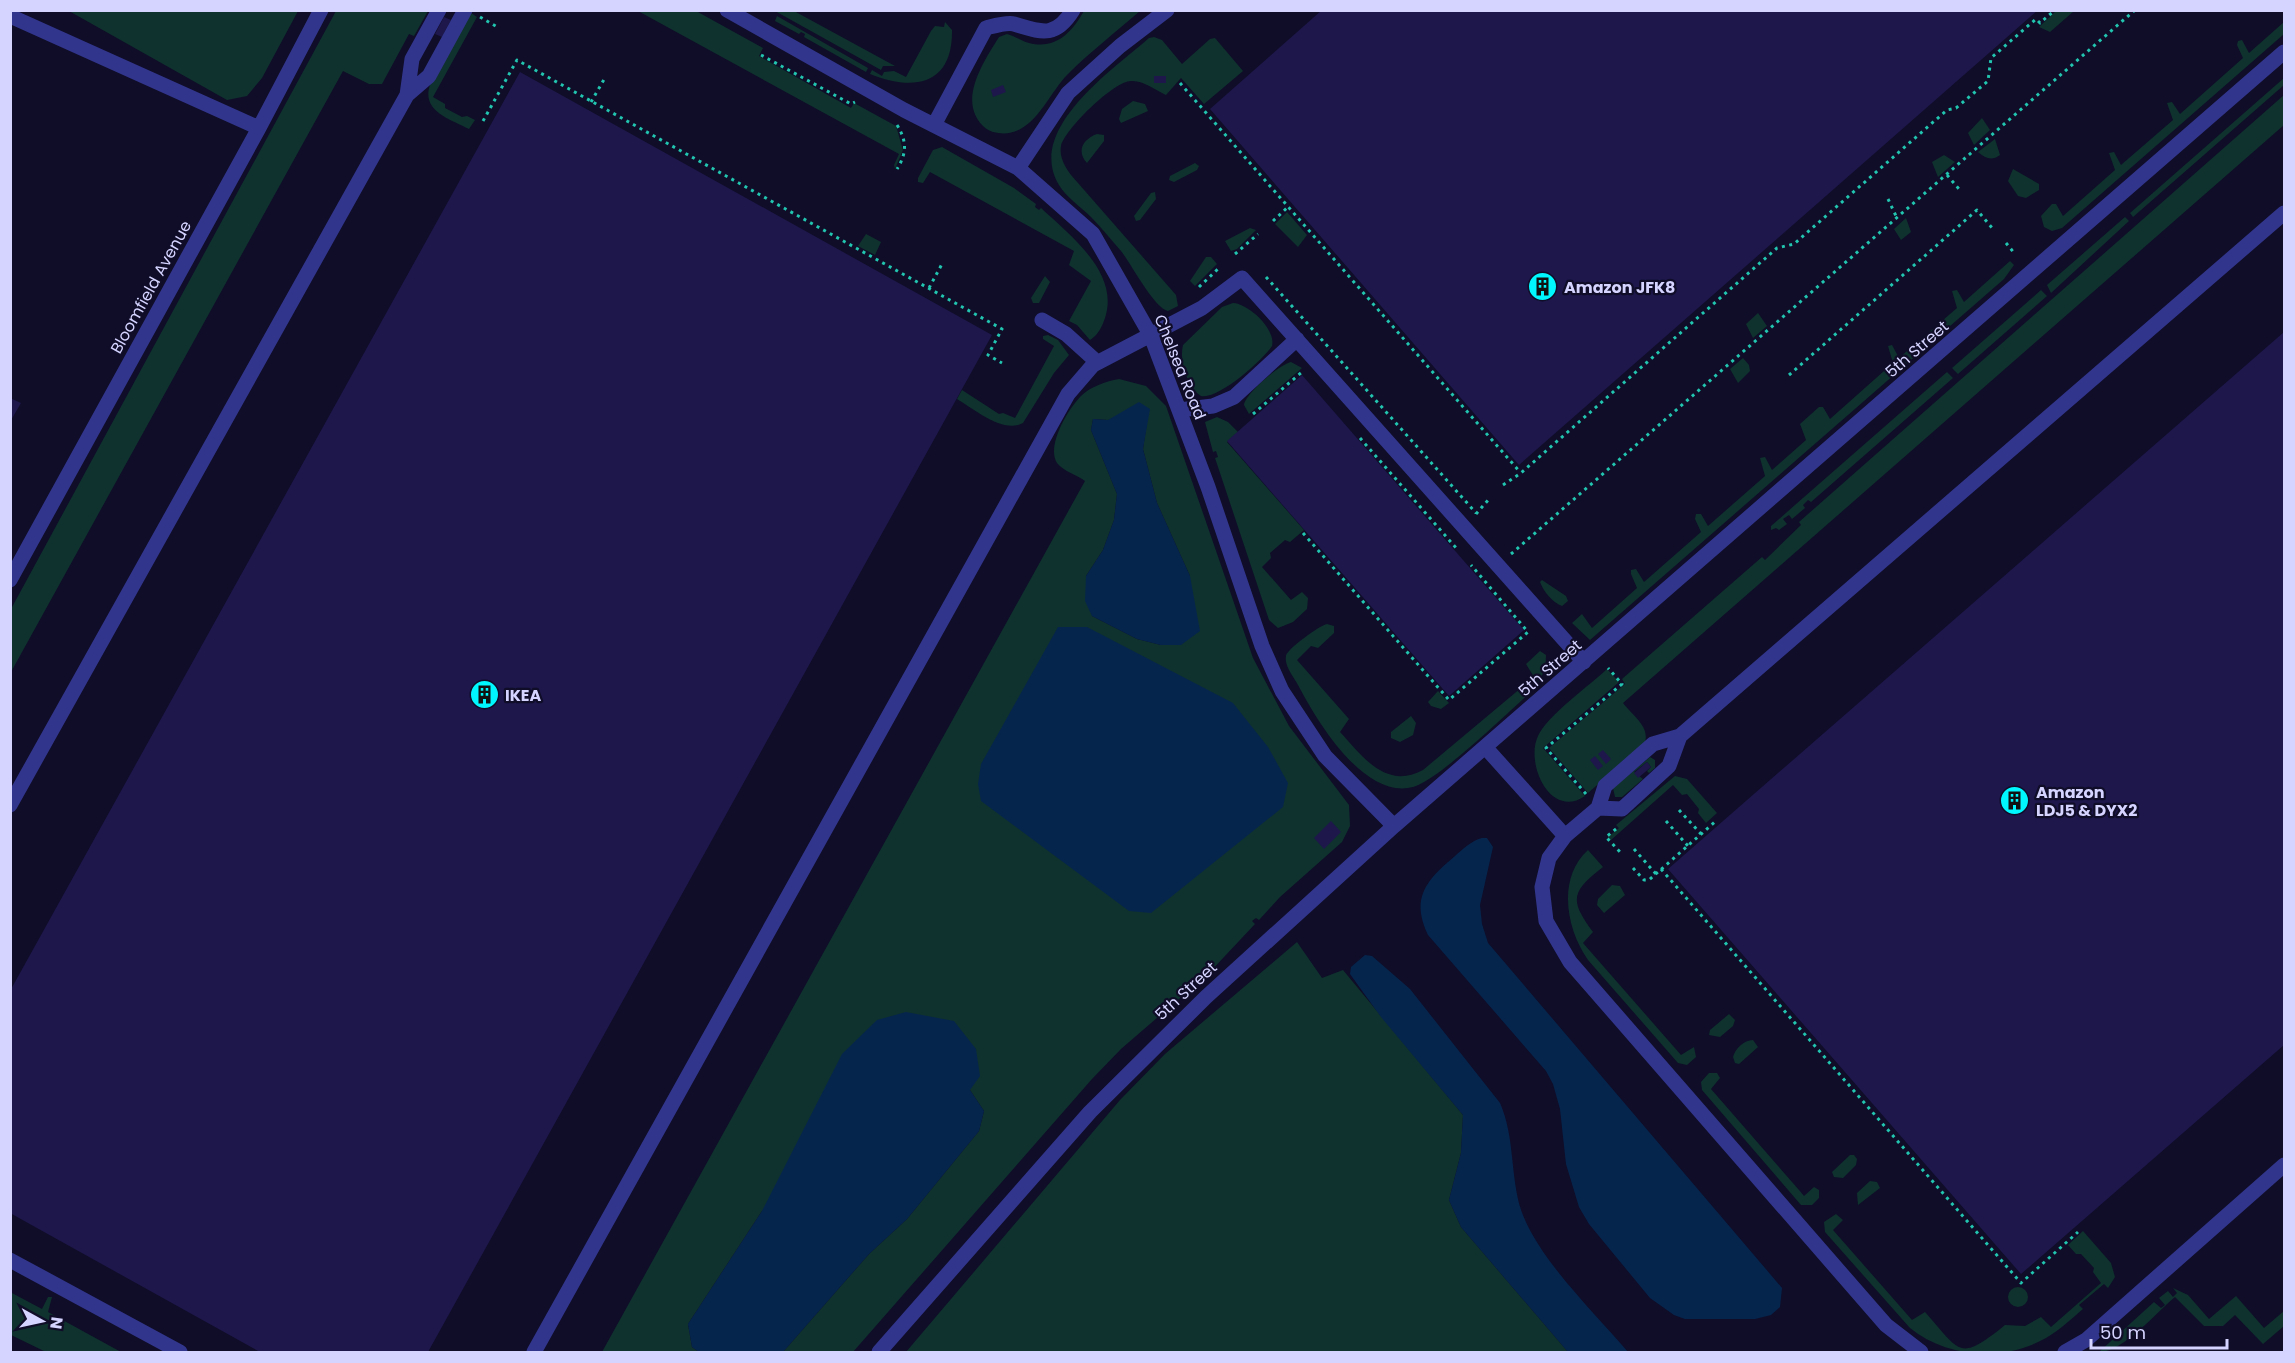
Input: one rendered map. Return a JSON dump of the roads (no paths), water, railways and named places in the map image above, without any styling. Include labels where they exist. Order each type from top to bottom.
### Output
[{"type":"street","name":"Bloomfield Avenue","points":[[10,580],[259,128],[321,10]]},
{"type":"street","points":[[407,95],[412,59],[440,10]]},
{"type":"street","name":"Chelsea Road","points":[[727,10],[934,125],[1018,168],[1093,234],[1152,336],[1208,487],[1262,646],[1282,691],[1325,756],[1394,826]]},
{"type":"street","points":[[934,125],[986,28],[1012,23],[1040,32],[1053,31],[1067,20],[1073,10]]},
{"type":"street","points":[[1018,168],[1068,93],[1120,46],[1167,10]]},
{"type":"street","points":[[10,805],[407,95],[429,76],[471,13]]},
{"type":"street","points":[[10,16],[259,128]]},
{"type":"street","name":"5th Street","points":[[879,1353],[1025,1183],[1148,1052],[1394,826],[2284,52]]},
{"type":"street","points":[[1921,1353],[1886,1325],[1570,962],[1545,921],[1542,887],[1549,858],[1565,836],[1598,808],[1605,786],[1653,744],[1680,736],[2284,213]]},
{"type":"street","points":[[534,1353],[1068,394],[1097,362],[1124,346],[1152,336],[1202,308],[1242,278],[1584,662]]},
{"type":"street","points":[[1042,321],[1066,334],[1097,362]]},
{"type":"street","points":[[1179,410],[1213,406],[1234,398],[1297,339]]},
{"type":"street","points":[[1598,808],[1622,809],[1669,766],[1680,736]]},
{"type":"street","points":[[1486,748],[1565,836]]},
{"type":"street","points":[[2065,1353],[2085,1340],[2284,1165]]},
{"type":"street","points":[[10,1260],[180,1353]]},
{"type":"water","points":[[1139,402],[1150,409],[1143,449],[1157,503],[1190,576],[1200,631],[1181,645],[1161,645],[1137,639],[1092,616],[1085,601],[1086,576],[1103,550],[1114,520],[1117,494],[1091,430],[1093,419],[1108,420]]},
{"type":"water","points":[[1058,627],[1087,627],[1233,703],[1268,747],[1288,783],[1283,807],[1151,913],[1129,911],[981,801],[978,784],[981,764]]},
{"type":"water","points":[[1482,838],[1487,838],[1493,847],[1480,905],[1482,924],[1488,943],[1782,1288],[1780,1307],[1771,1315],[1755,1319],[1685,1319],[1674,1315],[1650,1298],[1589,1224],[1579,1207],[1566,1164],[1560,1109],[1553,1084],[1546,1071],[1428,935],[1423,922],[1421,900],[1429,882],[1464,848]]},
{"type":"water","points":[[1365,955],[1372,956],[1410,989],[1500,1103],[1508,1129],[1518,1197],[1529,1229],[1568,1285],[1628,1352],[1568,1352],[1461,1227],[1449,1200],[1461,1153],[1463,1115],[1381,1017],[1350,974],[1351,967]]},
{"type":"water","points":[[906,1012],[954,1021],[976,1049],[980,1076],[970,1090],[984,1111],[979,1131],[907,1219],[869,1254],[783,1352],[699,1352],[692,1347],[688,1324],[762,1211],[842,1054],[877,1020]]},
{"type":"place","name":"Amazon JFK8","points":[[1543,287]]},
{"type":"place","name":"IKEA","points":[[484,695]]},
{"type":"place","name":"Amazon LDJ5 & DYX2","points":[[2015,801]]}]
